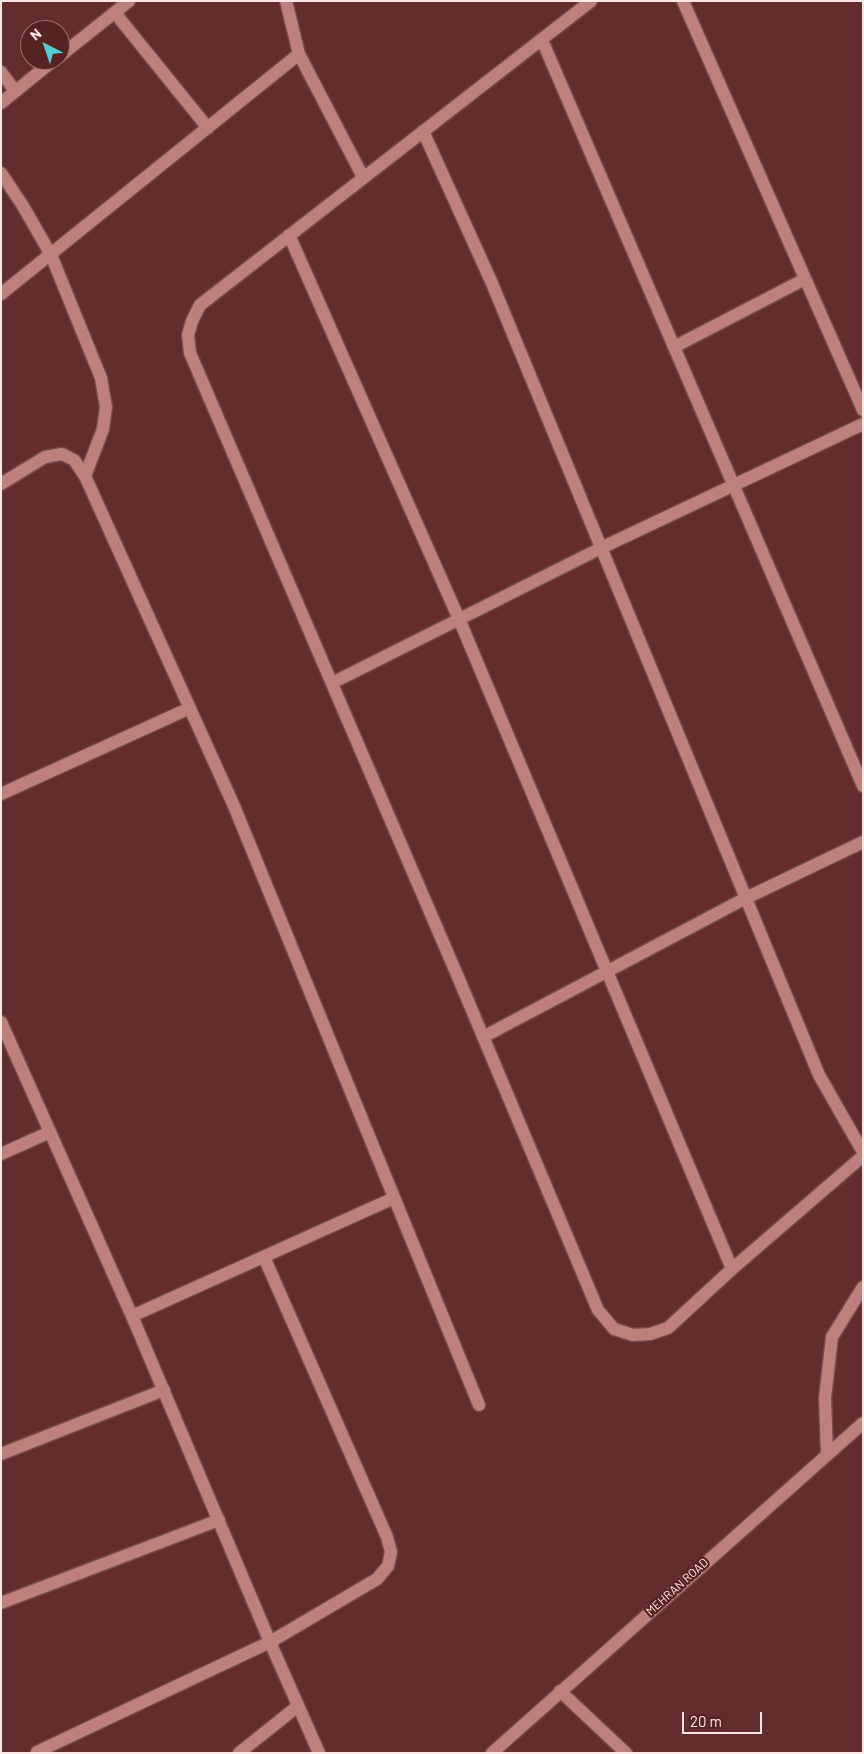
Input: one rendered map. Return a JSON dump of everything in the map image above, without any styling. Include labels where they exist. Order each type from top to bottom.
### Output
[{"type":"street","points":[[70,48],[129,1]]},
{"type":"street","points":[[286,1],[299,54],[363,177]]},
{"type":"street","points":[[591,1],[200,304],[188,335],[190,353],[598,1310],[614,1329],[632,1335],[650,1334],[668,1328],[732,1269],[863,1156]]},
{"type":"street","points":[[683,1],[863,410]]},
{"type":"street","points":[[114,13],[208,128]]},
{"type":"street","points":[[542,40],[863,786]]},
{"type":"street","points":[[1,294],[52,255],[299,54]]},
{"type":"street","points":[[1,103],[41,70]]},
{"type":"street","points":[[1,72],[15,91]]},
{"type":"street","points":[[423,131],[491,281],[819,1075],[863,1152]]},
{"type":"street","points":[[1,173],[52,255],[101,378],[106,407],[103,429],[86,476]]},
{"type":"street","points":[[289,235],[459,619],[732,1269]]},
{"type":"street","points":[[674,347],[805,279]]},
{"type":"street","points":[[332,683],[601,548],[863,424]]},
{"type":"street","points":[[1,484],[45,457],[62,454],[74,460],[86,476],[234,806],[479,1405]]},
{"type":"street","points":[[1,794],[190,708]]},
{"type":"street","points":[[483,1037],[746,898],[863,842]]},
{"type":"street","points":[[1,1022],[132,1316],[319,1753]]},
{"type":"street","points":[[1,1154],[50,1132]]},
{"type":"street","points":[[132,1316],[394,1198]]},
{"type":"street","points":[[37,1752],[270,1642],[377,1579],[388,1566],[391,1552],[387,1537],[264,1257]]},
{"type":"street","points":[[827,1454],[825,1398],[832,1337],[863,1287]]},
{"type":"street","points":[[1,1454],[164,1390]]},
{"type":"street","name":"MEHRAN ROAD","points":[[492,1753],[863,1423]]},
{"type":"street","points":[[1,1603],[220,1520]]},
{"type":"street","points":[[560,1691],[626,1753]]},
{"type":"street","points":[[239,1753],[298,1706]]}]
